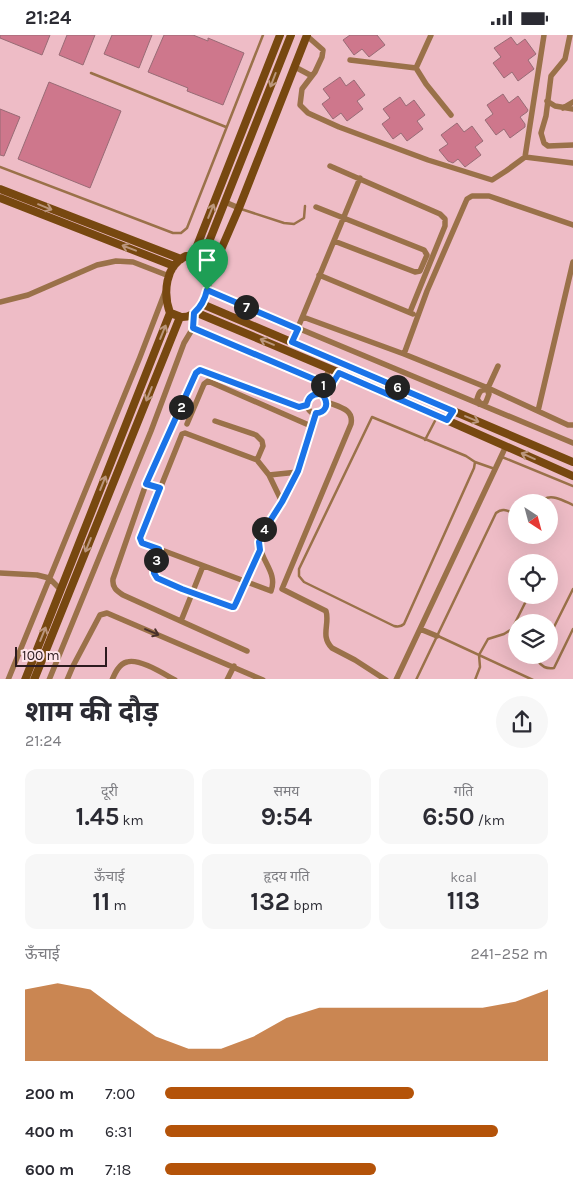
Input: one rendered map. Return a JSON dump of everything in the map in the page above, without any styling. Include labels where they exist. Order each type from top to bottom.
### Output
[{"type":"street","points":[[193,257],[280,35]]},
{"type":"street","points":[[201,262],[291,35]]},
{"type":"street","points":[[207,286],[240,208],[307,35],[323,50],[322,57],[312,76],[302,89],[300,105],[308,113],[339,127],[428,160],[492,180],[525,157],[573,163]]},
{"type":"street","points":[[416,68],[431,35]]},
{"type":"street","points":[[525,157],[544,35]]},
{"type":"street","points":[[570,35],[565,59],[551,76],[546,116],[541,133],[544,143],[548,146],[573,145]]},
{"type":"street","points":[[350,60],[416,68]]},
{"type":"street","points":[[295,67],[312,76]]},
{"type":"street","points":[[416,68],[426,84],[451,115]]},
{"type":"street","points":[[547,101],[555,107],[573,109]]},
{"type":"street","points":[[563,108],[573,102]]},
{"type":"street","points":[[330,166],[440,214],[445,219],[445,226],[410,312]]},
{"type":"street","points":[[292,342],[360,178]]},
{"type":"street","points":[[0,189],[181,259]]},
{"type":"street","points":[[404,354],[417,316],[466,199],[472,196],[488,196],[573,225]]},
{"type":"street","points":[[0,198],[174,266]]},
{"type":"street","points":[[225,202],[240,208]]},
{"type":"street","points":[[316,207],[424,250],[427,255],[420,271],[415,272],[334,241]]},
{"type":"street","points":[[8,679],[166,292],[169,276],[174,266],[181,259],[193,257],[201,262],[206,271],[207,286],[205,298],[195,313],[193,328],[184,343],[151,431],[49,679]]},
{"type":"street","points":[[0,301],[28,295],[97,265],[116,261],[133,262],[169,276]]},
{"type":"street","points":[[538,411],[573,262]]},
{"type":"street","points":[[319,275],[417,316]]},
{"type":"street","points":[[207,286],[298,329],[573,443]]},
{"type":"street","points":[[25,679],[170,313],[166,292]]},
{"type":"street","points":[[202,304],[573,462]]},
{"type":"street","points":[[170,313],[180,317],[195,313],[339,373],[573,476]]},
{"type":"street","points":[[34,679],[180,317]]},
{"type":"street","points":[[303,317],[404,354],[568,425],[573,425]]},
{"type":"street","points":[[479,404],[484,404],[490,395],[488,389],[498,366]]},
{"type":"street","points":[[329,369],[323,383],[323,398],[326,408],[324,411],[316,413],[310,411],[307,405],[311,396],[316,394],[323,398],[347,411],[351,414],[351,424],[283,587],[283,591],[326,611],[326,640],[332,647],[386,679]]},
{"type":"street","points":[[247,651],[123,595],[112,584],[146,484],[196,373],[200,370],[295,406],[302,407],[307,405]]},
{"type":"street","points":[[323,398],[339,373]]},
{"type":"street","points":[[188,424],[204,384],[208,381],[311,426]]},
{"type":"street","points":[[447,420],[453,411]]},
{"type":"street","points":[[282,502],[269,475],[256,460],[183,433],[140,538],[142,543],[245,582],[270,591],[272,590],[273,581],[270,569],[260,550],[259,542],[263,532],[282,502],[298,471],[316,413]]},
{"type":"street","points":[[215,421],[256,435],[262,441],[263,446],[256,460]]},
{"type":"street","points":[[396,679],[506,446]]},
{"type":"street","points":[[269,475],[298,471]]},
{"type":"street","points":[[146,484],[160,488]]},
{"type":"street","points":[[159,549],[154,566],[154,573],[157,578],[232,607],[236,603],[260,550]]},
{"type":"street","points":[[181,621],[203,565]]},
{"type":"street","points":[[0,573],[37,575],[49,578],[61,590]]},
{"type":"street","points":[[273,584],[283,587]]},
{"type":"street","points":[[67,679],[100,615],[106,613],[263,679]]},
{"type":"street","points":[[420,629],[437,636]]},
{"type":"street","points":[[112,679],[117,669],[125,662],[132,661],[175,679]]},
{"type":"street","points":[[227,679],[234,667]]},
{"type":"lane","points":[[0,167],[173,233],[181,233],[186,227],[263,35]]},
{"type":"lane","points":[[91,73],[226,127]]},
{"type":"lane","points":[[240,208],[284,223],[294,224],[304,218],[305,207]]},
{"type":"lane","points":[[193,328],[331,387]]},
{"type":"lane","points":[[425,440],[438,416]]},
{"type":"lane","points":[[475,462],[404,624],[401,627],[394,626],[304,582],[299,576],[299,569],[372,417],[495,469]]},
{"type":"lane","points":[[500,457],[573,486]]},
{"type":"lane","points":[[558,499],[573,505]]},
{"type":"lane","points":[[416,679],[496,513],[500,510],[508,510]]},
{"type":"lane","points":[[558,619],[573,589]]},
{"type":"lane","points":[[475,679],[480,667],[478,655],[488,639],[504,634],[512,629],[524,604]]},
{"type":"lane","points":[[558,660],[573,629]]},
{"type":"lane","points":[[437,636],[533,679]]},
{"type":"lane","points":[[540,664],[547,668],[554,668],[556,664]]},
{"type":"building","points":[[0,35],[50,35],[42,55],[0,38]]},
{"type":"building","points":[[67,35],[95,35],[83,65],[59,55]]},
{"type":"building","points":[[112,35],[152,35],[139,68],[104,54]]},
{"type":"building","points":[[164,35],[193,35],[208,41],[208,38],[244,53],[223,105],[187,91],[188,88],[148,72]]},
{"type":"building","points":[[350,35],[377,35],[385,45],[369,57],[362,49],[354,55],[343,40]]},
{"type":"building","points":[[511,37],[517,45],[525,39],[536,54],[528,60],[534,69],[518,81],[512,72],[504,78],[493,63],[501,57],[494,48]]},
{"type":"building","points":[[340,77],[346,86],[354,80],[365,95],[357,101],[363,109],[347,121],[341,113],[333,119],[322,104],[330,98],[323,89]]},
{"type":"building","points":[[49,82],[121,111],[90,188],[18,159]]},
{"type":"building","points":[[503,94],[509,103],[518,96],[528,110],[520,117],[525,127],[510,138],[504,129],[496,135],[485,120],[493,114],[487,105]]},
{"type":"building","points":[[400,97],[406,106],[414,100],[425,115],[417,121],[423,129],[407,141],[401,133],[393,139],[382,124],[390,118],[383,109]]},
{"type":"building","points":[[0,109],[20,117],[4,156],[0,155]]},
{"type":"building","points":[[457,123],[464,132],[472,126],[483,141],[475,147],[481,155],[465,167],[458,159],[453,163],[448,161],[439,150],[448,144],[441,135]]},
{"type":"route","points":[[207,290],[298,329],[292,342],[453,411],[447,420],[339,373],[324,397],[327,402],[326,408],[322,412],[316,413],[298,471],[261,536],[259,542],[260,550],[234,607],[157,578],[154,573],[154,566],[159,549],[142,543],[140,538],[160,488],[146,484],[196,373],[200,370],[299,407],[307,405],[311,396],[319,394],[323,383],[193,328],[194,313],[205,298],[207,290]]}]
